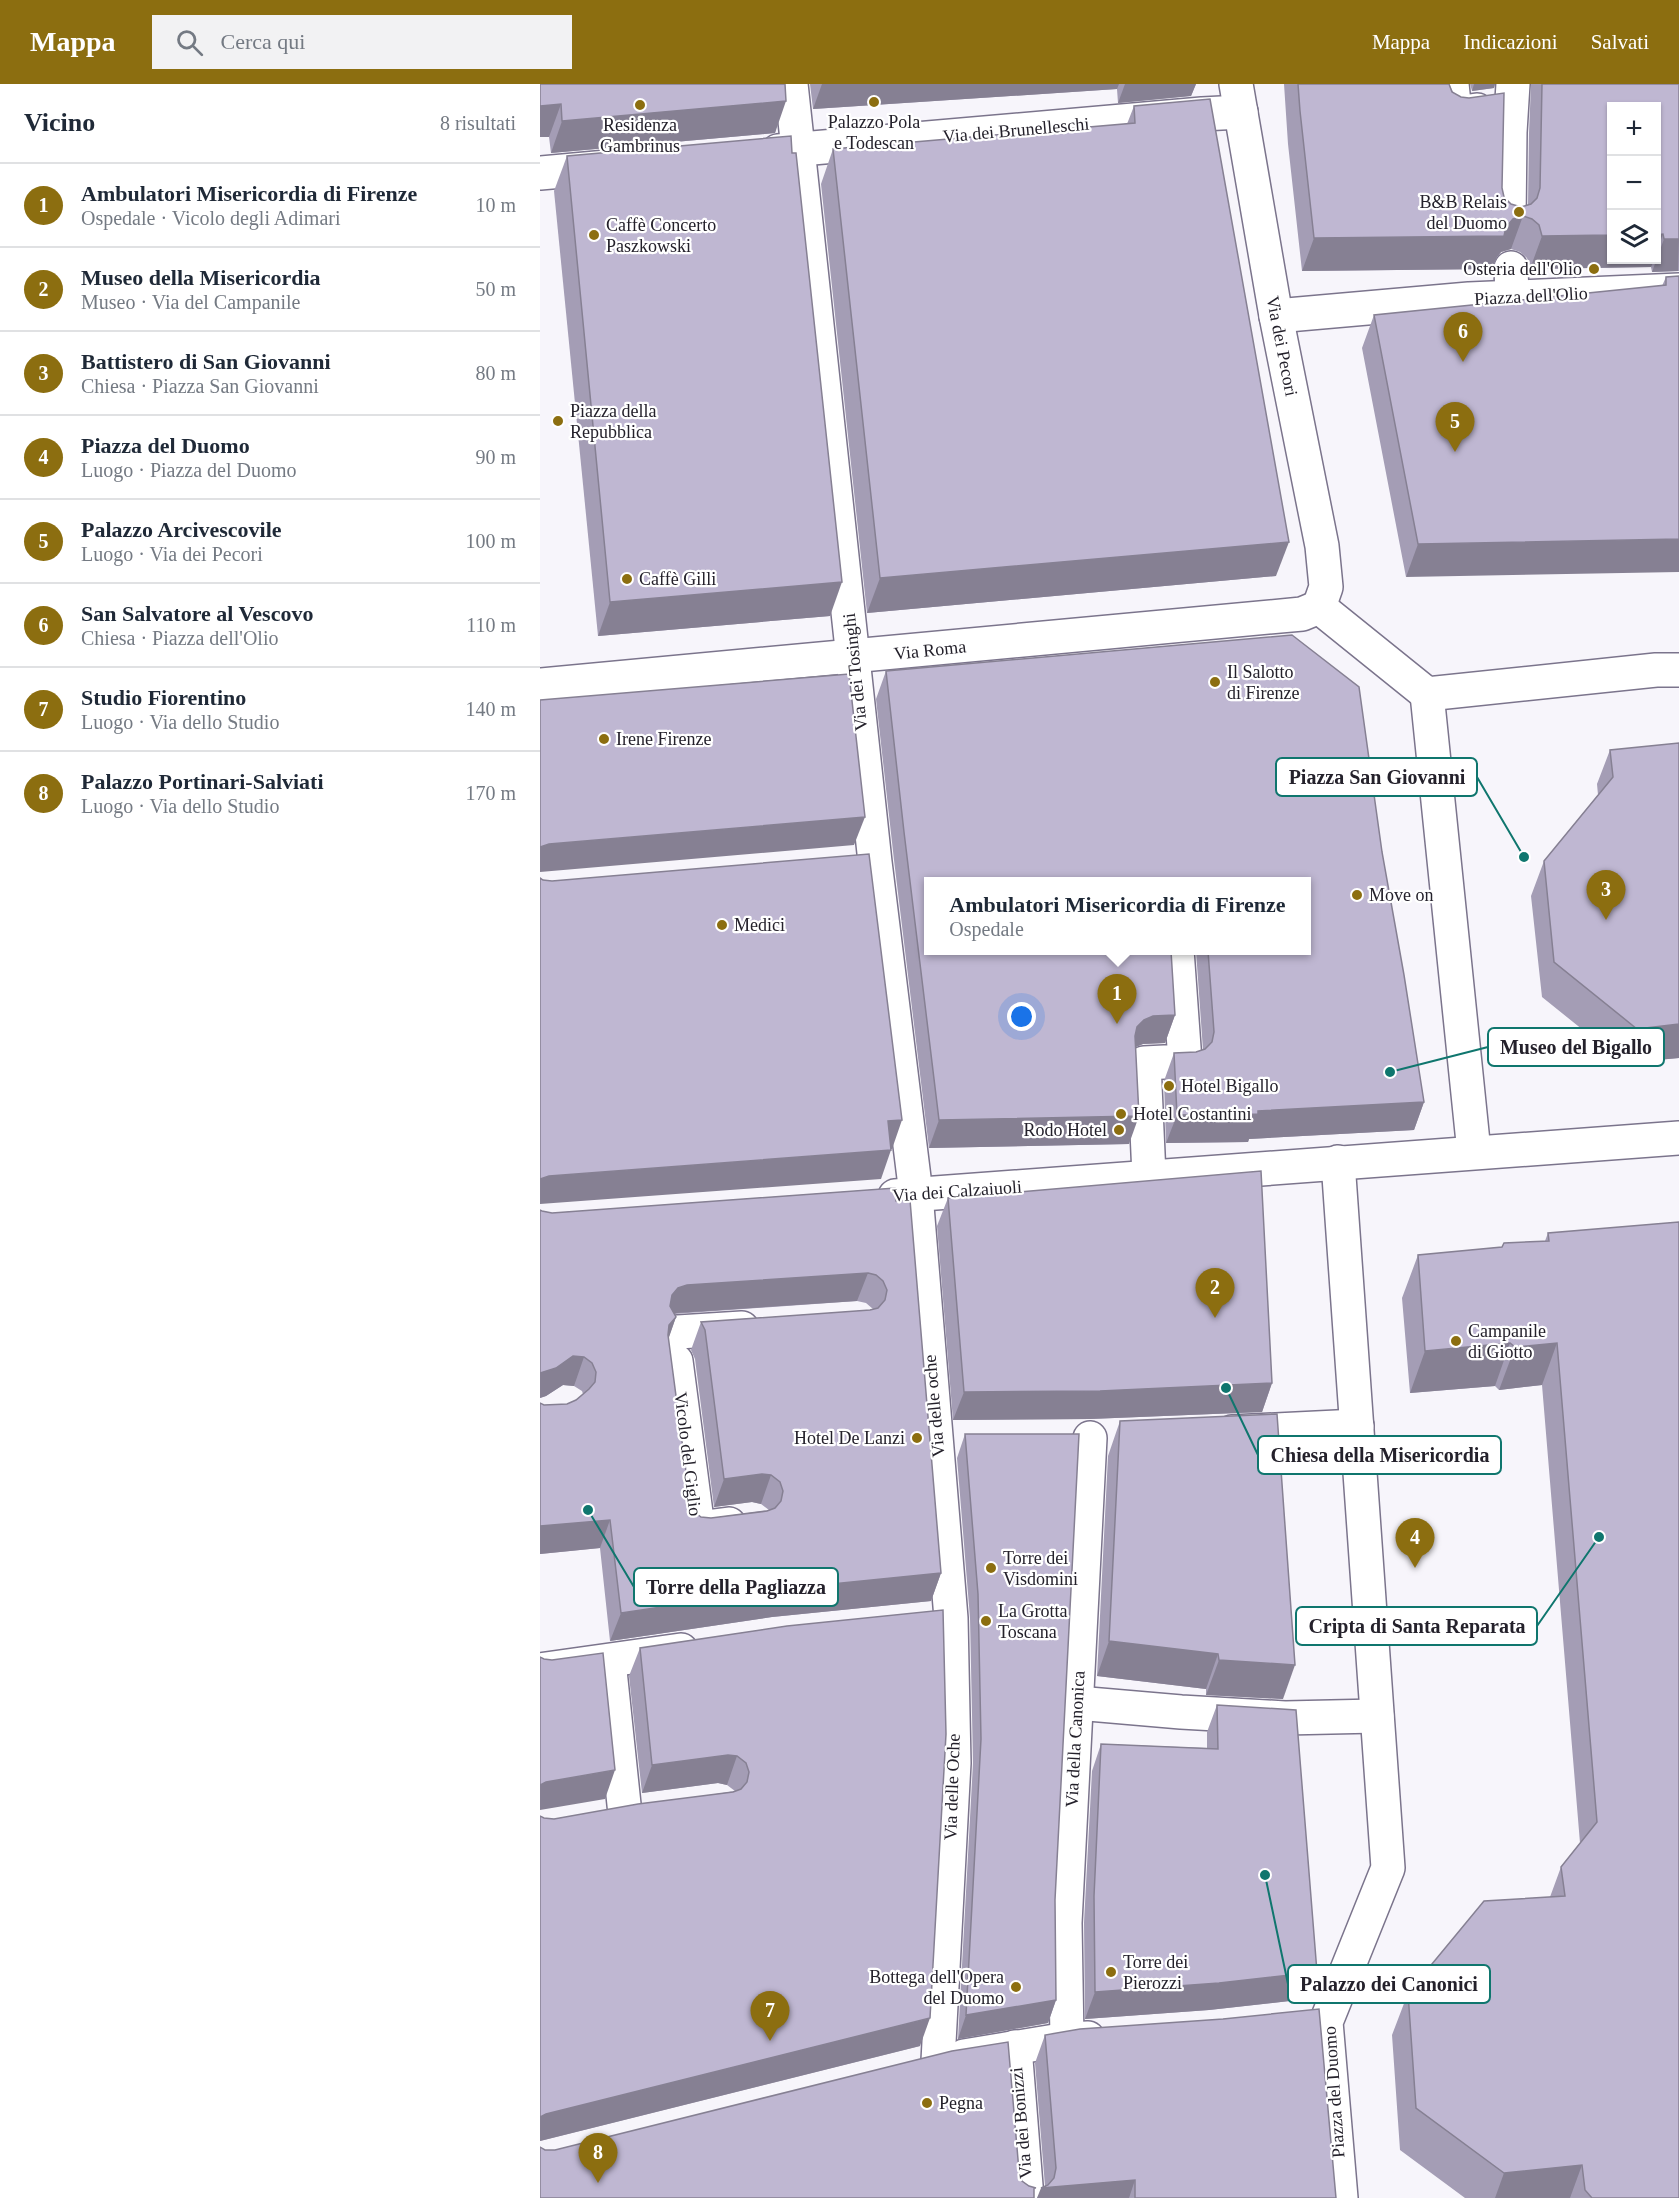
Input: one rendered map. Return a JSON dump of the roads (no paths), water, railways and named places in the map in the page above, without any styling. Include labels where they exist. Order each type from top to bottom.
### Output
[{"type":"street","name":"Via dei Tosinghi","points":[[791,84],[800,149],[853,657],[863,862],[915,1194]]},
{"type":"street","points":[[1452,84],[1455,113],[1512,94],[1509,221]]},
{"type":"street","name":"Via dei Brunelleschi","points":[[753,154],[1202,114],[1239,98]]},
{"type":"street","name":"Via dei Pecori","points":[[1239,98],[1276,316],[1322,546],[1326,587],[1318,607]]},
{"type":"street","points":[[540,173],[635,164]]},
{"type":"street","name":"Piazza dell'Olio","points":[[1276,316],[1511,282],[1679,290]]},
{"type":"street","points":[[1318,607],[1427,694],[1656,670],[1679,670]]},
{"type":"street","name":"Via Roma","points":[[540,685],[1302,614],[1318,607]]},
{"type":"street","points":[[1427,694],[1472,1138]]},
{"type":"street","points":[[1149,1176],[1144,1063],[1185,1061],[1178,955]]},
{"type":"street","points":[[1338,1162],[1472,1138],[1679,1138]]},
{"type":"street","name":"Via dei Calzaiuoli","points":[[864,1198],[1338,1162]]},
{"type":"street","name":"Piazza del Duomo","points":[[1338,1162],[1388,1868],[1312,2021],[1341,2198]]},
{"type":"street","name":"Via delle oche","points":[[915,1194],[919,1315],[948,1439],[939,1619]]},
{"type":"street","name":"Vicolo del Giglio","points":[[754,1521],[698,1528],[677,1346],[774,1326]]},
{"type":"street","points":[[1205,1433],[1357,1426]]},
{"type":"street","points":[[1055,1438],[1125,1436]]},
{"type":"street","name":"Via della Canonica","points":[[1067,2039],[1065,1923],[1090,1438]]},
{"type":"street","name":"Via delle Oche","points":[[938,2061],[954,1763],[939,1619]]},
{"type":"street","points":[[540,1670],[715,1645]]},
{"type":"street","points":[[609,1661],[624,1814]]},
{"type":"street","points":[[1077,1703],[1189,1713],[1285,1718],[1377,1716]]},
{"type":"street","points":[[593,1820],[656,1810]]},
{"type":"street","points":[[904,2069],[1015,2047],[1067,2039],[1118,2036]]},
{"type":"street","name":"Via dei Bonizzi","points":[[1015,2047],[1027,2198]]},
{"type":"place","name":"Palazzo Pola e Todescan","points":[[874,102]]},
{"type":"place","name":"Residenza Gambrinus","points":[[640,105]]},
{"type":"place","name":"B&B Relais del Duomo","points":[[1519,212]]},
{"type":"place","name":"Caffè Concerto Paszkowski","points":[[594,235]]},
{"type":"place","name":"Osteria dell'Olio","points":[[1594,269]]},
{"type":"place","name":"San Salvatore al Vescovo","points":[[1463,362]]},
{"type":"place","name":"Piazza della Repubblica","points":[[558,421]]},
{"type":"place","name":"Palazzo Arcivescovile","points":[[1455,452]]},
{"type":"place","name":"Caffè Gilli","points":[[627,579]]},
{"type":"place","name":"Il Salotto di Firenze","points":[[1215,682]]},
{"type":"place","name":"Irene Firenze","points":[[604,739]]},
{"type":"place","name":"Piazza San Giovanni","points":[[1524,857]]},
{"type":"place","name":"Move on","points":[[1357,895]]},
{"type":"place","name":"Battistero di San Giovanni","points":[[1606,920]]},
{"type":"place","name":"Medici","points":[[722,925]]},
{"type":"place","name":"Ambulatori Misericordia di Firenze","points":[[1117,1024]]},
{"type":"place","name":"Museo del Bigallo","points":[[1390,1072]]},
{"type":"place","name":"Hotel Bigallo","points":[[1169,1086]]},
{"type":"place","name":"Hotel Costantini","points":[[1121,1114]]},
{"type":"place","name":"Rodo Hotel","points":[[1119,1130]]},
{"type":"place","name":"Museo della Misericordia","points":[[1215,1318]]},
{"type":"place","name":"Campanile di Giotto","points":[[1456,1341]]},
{"type":"place","name":"Chiesa della Misericordia","points":[[1226,1388]]},
{"type":"place","name":"Hotel De Lanzi","points":[[917,1438]]},
{"type":"place","name":"Torre della Pagliazza","points":[[588,1510]]},
{"type":"place","name":"Cripta di Santa Reparata","points":[[1599,1537]]},
{"type":"place","name":"Torre dei Visdomini","points":[[991,1568]]},
{"type":"place","name":"Piazza del Duomo","points":[[1415,1568]]},
{"type":"place","name":"La Grotta Toscana","points":[[986,1621]]},
{"type":"place","name":"Palazzo dei Canonici","points":[[1265,1875]]},
{"type":"place","name":"Torre dei Pierozzi","points":[[1111,1972]]},
{"type":"place","name":"Bottega dell'Opera del Duomo","points":[[1016,1987]]},
{"type":"place","name":"Studio Fiorentino","points":[[770,2041]]},
{"type":"place","name":"Pegna","points":[[927,2103]]},
{"type":"place","name":"Palazzo Portinari-Salviati","points":[[598,2183]]}]
